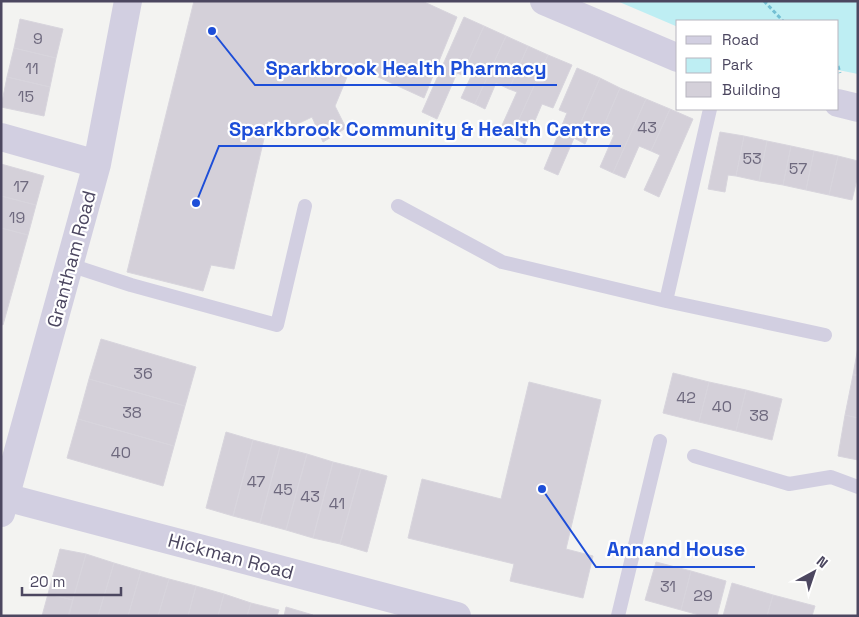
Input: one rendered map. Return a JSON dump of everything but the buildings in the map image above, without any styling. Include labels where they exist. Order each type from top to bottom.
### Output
[{"type":"street","name":"Grantham Road","points":[[3,505],[97,164],[128,1]]},
{"type":"street","points":[[544,1],[676,57]]},
{"type":"street","points":[[839,103],[858,108]]},
{"type":"street","points":[[1,137],[97,164]]},
{"type":"street","name":"Hickman Road","points":[[3,505],[457,616]]},
{"type":"lane","points":[[666,301],[710,110]]},
{"type":"lane","points":[[70,265],[131,285],[277,325],[305,206]]},
{"type":"lane","points":[[398,206],[502,262],[666,301],[825,335]]},
{"type":"lane","points":[[618,616],[660,441]]},
{"type":"lane","points":[[694,456],[789,484],[831,477],[858,487]]},
{"type":"path","points":[[764,1],[782,20]]},
{"type":"green space","points":[[617,1],[858,1],[858,74],[839,70],[839,20],[676,20],[676,26]]},
{"type":"place","name":"Sparkbrook Health Pharmacy","points":[[212,31]]},
{"type":"place","name":"Sparkbrook Community & Health Centre","points":[[196,203]]},
{"type":"place","name":"Annand House","points":[[542,489]]}]
